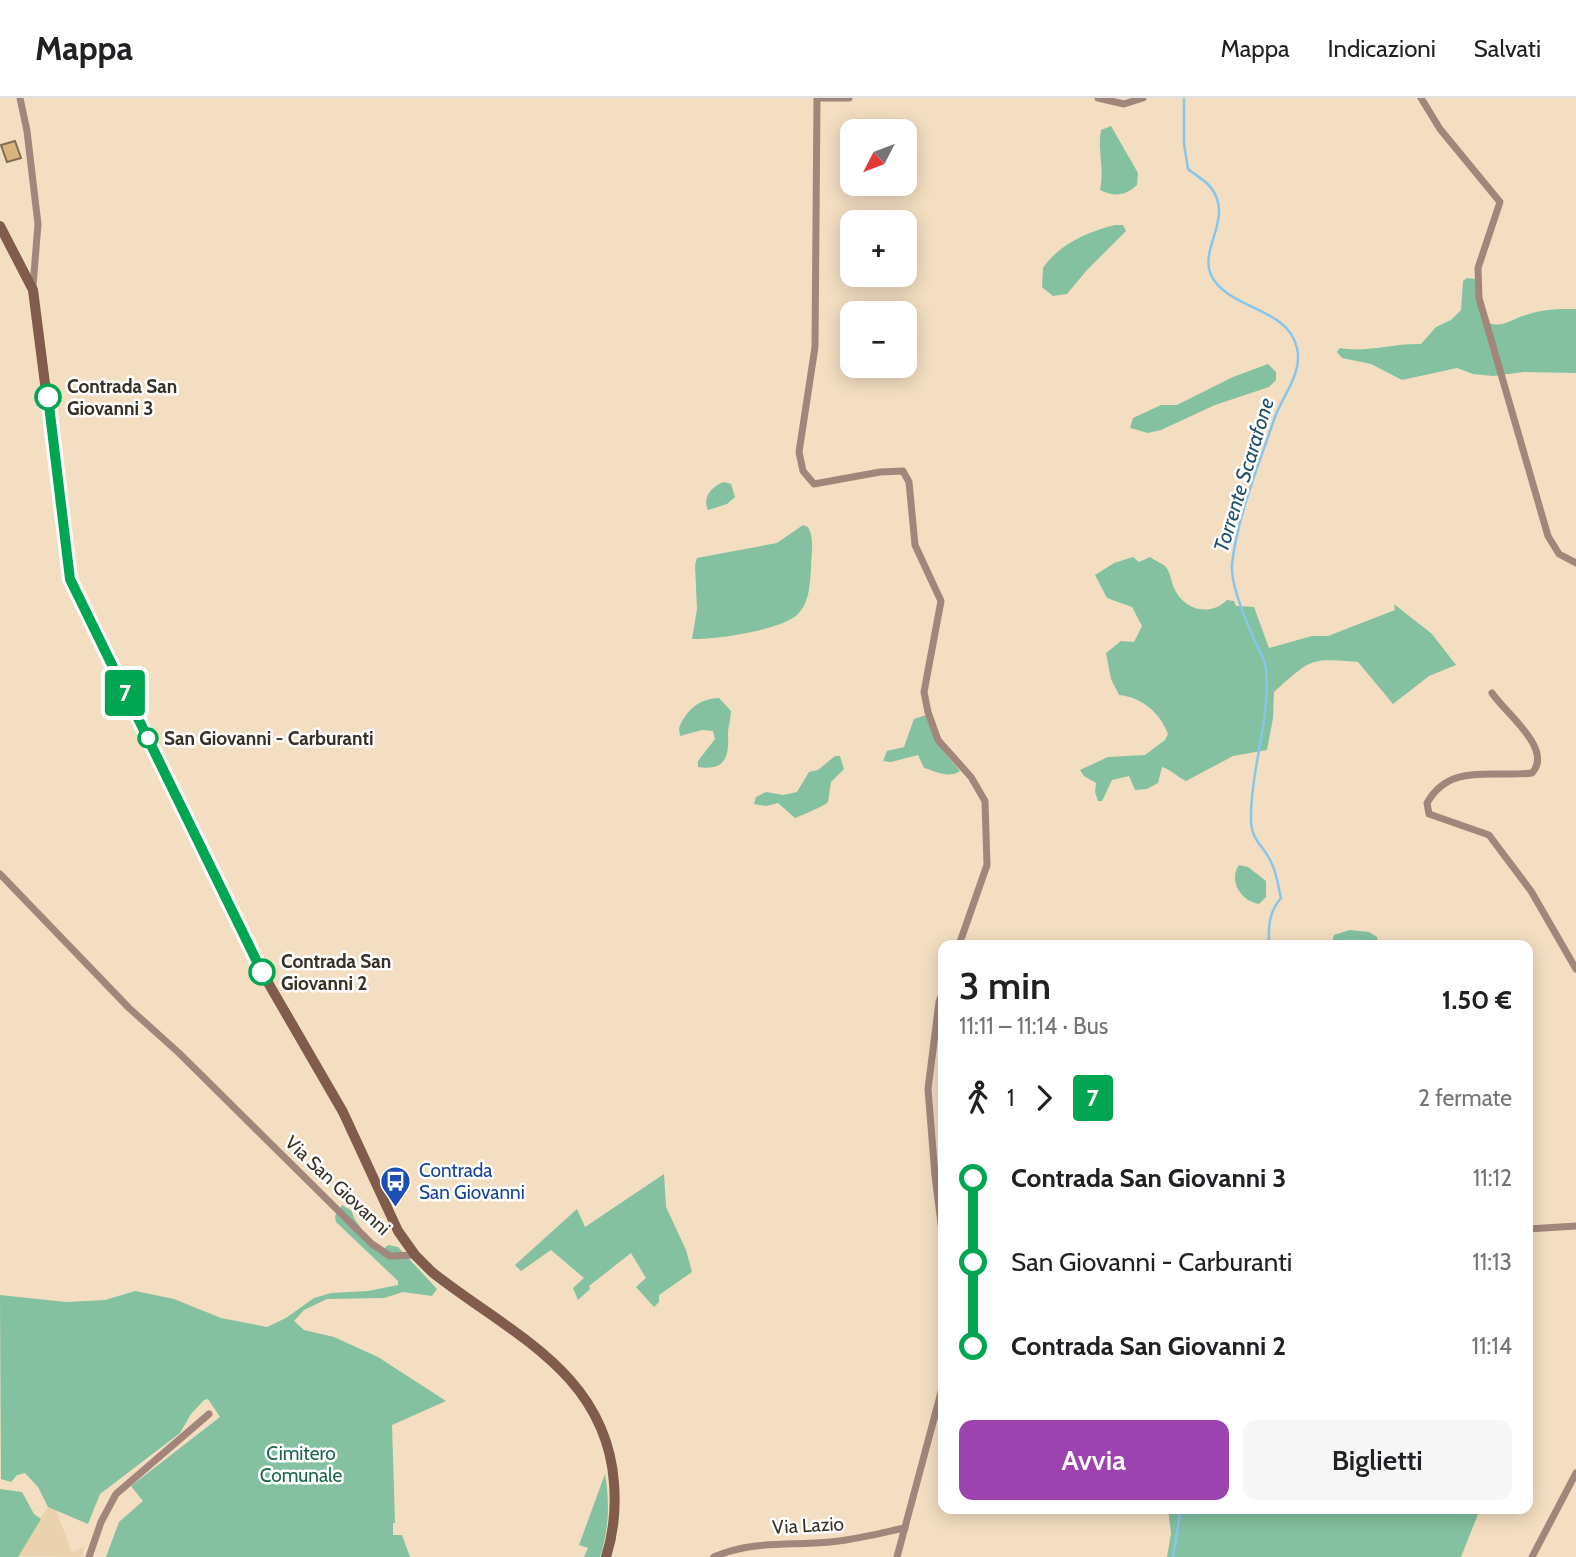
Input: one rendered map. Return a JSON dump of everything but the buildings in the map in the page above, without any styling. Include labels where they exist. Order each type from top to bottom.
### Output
[{"type":"main road","points":[[0,226],[33,290],[70,579],[102,649],[201,843],[248,948],[343,1112],[386,1207],[415,1255],[463,1296],[544,1353],[586,1397],[597,1417],[612,1459],[615,1514],[606,1557]]},
{"type":"street","points":[[20,98],[27,131],[38,223],[33,290]]},
{"type":"street","points":[[849,98],[819,98],[815,347],[799,452],[803,471],[814,484],[880,472],[903,471],[909,482],[915,545],[941,601],[924,692],[928,712],[938,740],[971,777],[985,801],[986,865],[961,940]]},
{"type":"street","points":[[1098,98],[1124,104],[1143,98]]},
{"type":"street","points":[[1421,98],[1440,129],[1500,202],[1478,268],[1479,298],[1548,536],[1559,554],[1576,563]]},
{"type":"street","points":[[1492,693],[1525,731],[1540,757],[1539,766],[1532,773],[1454,777],[1435,788],[1427,803],[1429,814],[1489,835],[1531,891],[1576,969]]},
{"type":"street","name":"Via San Giovanni","points":[[0,874],[129,1008],[372,1244],[390,1256],[415,1255]]},
{"type":"street","points":[[938,1010],[928,1089],[938,1188]]},
{"type":"street","points":[[1533,1229],[1576,1226]]},
{"type":"street","points":[[897,1557],[938,1404]]},
{"type":"street","points":[[89,1557],[101,1522],[116,1494],[209,1414]]},
{"type":"street","points":[[1532,1557],[1576,1473]]},
{"type":"street","name":"Via Lazio","points":[[714,1557],[732,1549],[758,1544],[830,1542],[905,1528]]},
{"type":"shaded area","points":[[48,1507],[56,1510],[72,1553],[84,1546],[82,1557],[17,1556]]},
{"type":"green space","points":[[1111,126],[1138,173],[1137,185],[1119,194],[1100,190],[1101,130]]},
{"type":"green space","points":[[1123,225],[1126,231],[1067,294],[1053,296],[1042,287],[1043,268],[1057,252],[1085,235]]},
{"type":"green space","points":[[1467,278],[1476,279],[1489,323],[1503,324],[1545,310],[1576,309],[1576,373],[1524,372],[1493,376],[1473,374],[1457,368],[1402,380],[1371,364],[1342,358],[1337,352],[1340,348],[1421,344],[1436,327],[1451,320],[1461,310],[1463,281]]},
{"type":"green space","points":[[1268,364],[1276,372],[1276,380],[1269,387],[1215,405],[1161,430],[1148,433],[1130,428],[1133,418],[1161,405],[1177,405],[1233,377]]},
{"type":"green space","points":[[724,482],[731,484],[735,497],[727,504],[708,510],[707,496]]},
{"type":"green space","points":[[803,525],[808,527],[812,547],[809,588],[801,611],[789,620],[762,629],[731,636],[692,639],[697,609],[697,558],[777,543]]},
{"type":"green space","points":[[1133,557],[1139,562],[1150,557],[1165,566],[1176,592],[1186,604],[1193,607],[1207,610],[1227,600],[1234,601],[1236,606],[1254,607],[1269,648],[1312,636],[1328,636],[1395,610],[1394,604],[1432,634],[1456,665],[1429,676],[1393,704],[1358,662],[1329,660],[1312,663],[1274,692],[1273,718],[1267,750],[1233,756],[1186,781],[1162,767],[1158,783],[1147,789],[1135,790],[1129,776],[1112,780],[1102,801],[1098,801],[1096,783],[1084,776],[1080,770],[1108,757],[1145,755],[1165,740],[1168,734],[1149,707],[1135,699],[1119,695],[1111,679],[1106,653],[1121,641],[1134,642],[1142,626],[1132,607],[1107,598],[1095,575],[1114,563]]},
{"type":"green space","points":[[719,698],[731,711],[728,749],[724,761],[715,767],[698,767],[698,761],[715,739],[713,731],[702,730],[680,736],[679,728],[694,706],[705,700]]},
{"type":"green space","points":[[926,715],[937,743],[960,771],[947,774],[924,768],[918,755],[891,762],[883,761],[887,751],[904,747],[914,719]]},
{"type":"green space","points":[[835,756],[840,756],[844,769],[831,782],[828,802],[825,804],[795,818],[778,803],[766,806],[754,804],[756,797],[766,792],[783,795],[797,792],[809,772],[818,770]]},
{"type":"green space","points":[[1239,865],[1248,867],[1266,881],[1266,897],[1259,904],[1247,899],[1238,889],[1235,877]]},
{"type":"green space","points":[[1350,930],[1369,932],[1378,940],[1332,940],[1334,935]]},
{"type":"green space","points":[[664,1174],[666,1207],[686,1250],[692,1272],[659,1295],[659,1302],[654,1307],[636,1287],[646,1278],[631,1253],[589,1286],[590,1289],[578,1300],[573,1288],[584,1278],[551,1250],[521,1271],[515,1265],[577,1209],[585,1227]]},
{"type":"green space","name":"Cimitero Comunale","points":[[342,1205],[352,1211],[367,1243],[379,1253],[388,1245],[398,1247],[437,1289],[432,1296],[403,1292],[384,1298],[327,1299],[304,1310],[294,1321],[304,1330],[334,1337],[378,1357],[446,1401],[392,1425],[395,1523],[393,1535],[402,1535],[410,1557],[106,1557],[119,1522],[143,1501],[131,1486],[220,1417],[208,1399],[191,1414],[180,1433],[100,1494],[88,1524],[48,1507],[38,1487],[25,1473],[17,1475],[11,1482],[1,1479],[0,1295],[66,1302],[105,1300],[135,1291],[174,1299],[221,1318],[267,1327],[286,1318],[314,1298],[331,1293],[368,1291],[398,1285],[398,1281],[336,1222],[335,1216]]},
{"type":"green space","points":[[605,1474],[608,1516],[603,1547],[600,1557],[584,1557],[588,1548],[579,1545]]},
{"type":"green space","points":[[0,1489],[22,1492],[34,1514],[41,1519],[18,1557],[0,1557]]},
{"type":"green space","points":[[1169,1514],[1478,1514],[1461,1557],[1167,1557],[1171,1533]]},
{"type":"waterway","name":"Torrente Scarafone","points":[[1184,98],[1184,144],[1188,169],[1210,186],[1219,211],[1209,255],[1211,275],[1230,295],[1282,324],[1291,334],[1298,357],[1295,375],[1275,417],[1250,489],[1232,564],[1233,582],[1239,602],[1266,669],[1266,706],[1254,779],[1251,824],[1255,837],[1273,866],[1281,898],[1270,920],[1269,940]]},
{"type":"waterway","name":"Torrente Scarafone","points":[[1173,1557],[1180,1514]]},
{"type":"bus line","name":"7","points":[[48,397],[70,579],[86,617],[201,843],[248,948],[262,972]]},
{"type":"place","name":"Contrada San Giovanni 3","points":[[48,397]]},
{"type":"place","name":"San Giovanni - Carburanti","points":[[148,738]]},
{"type":"place","name":"Contrada San Giovanni 2","points":[[262,972]]},
{"type":"place","name":"Contrada San Giovanni","points":[[396,1208]]}]
